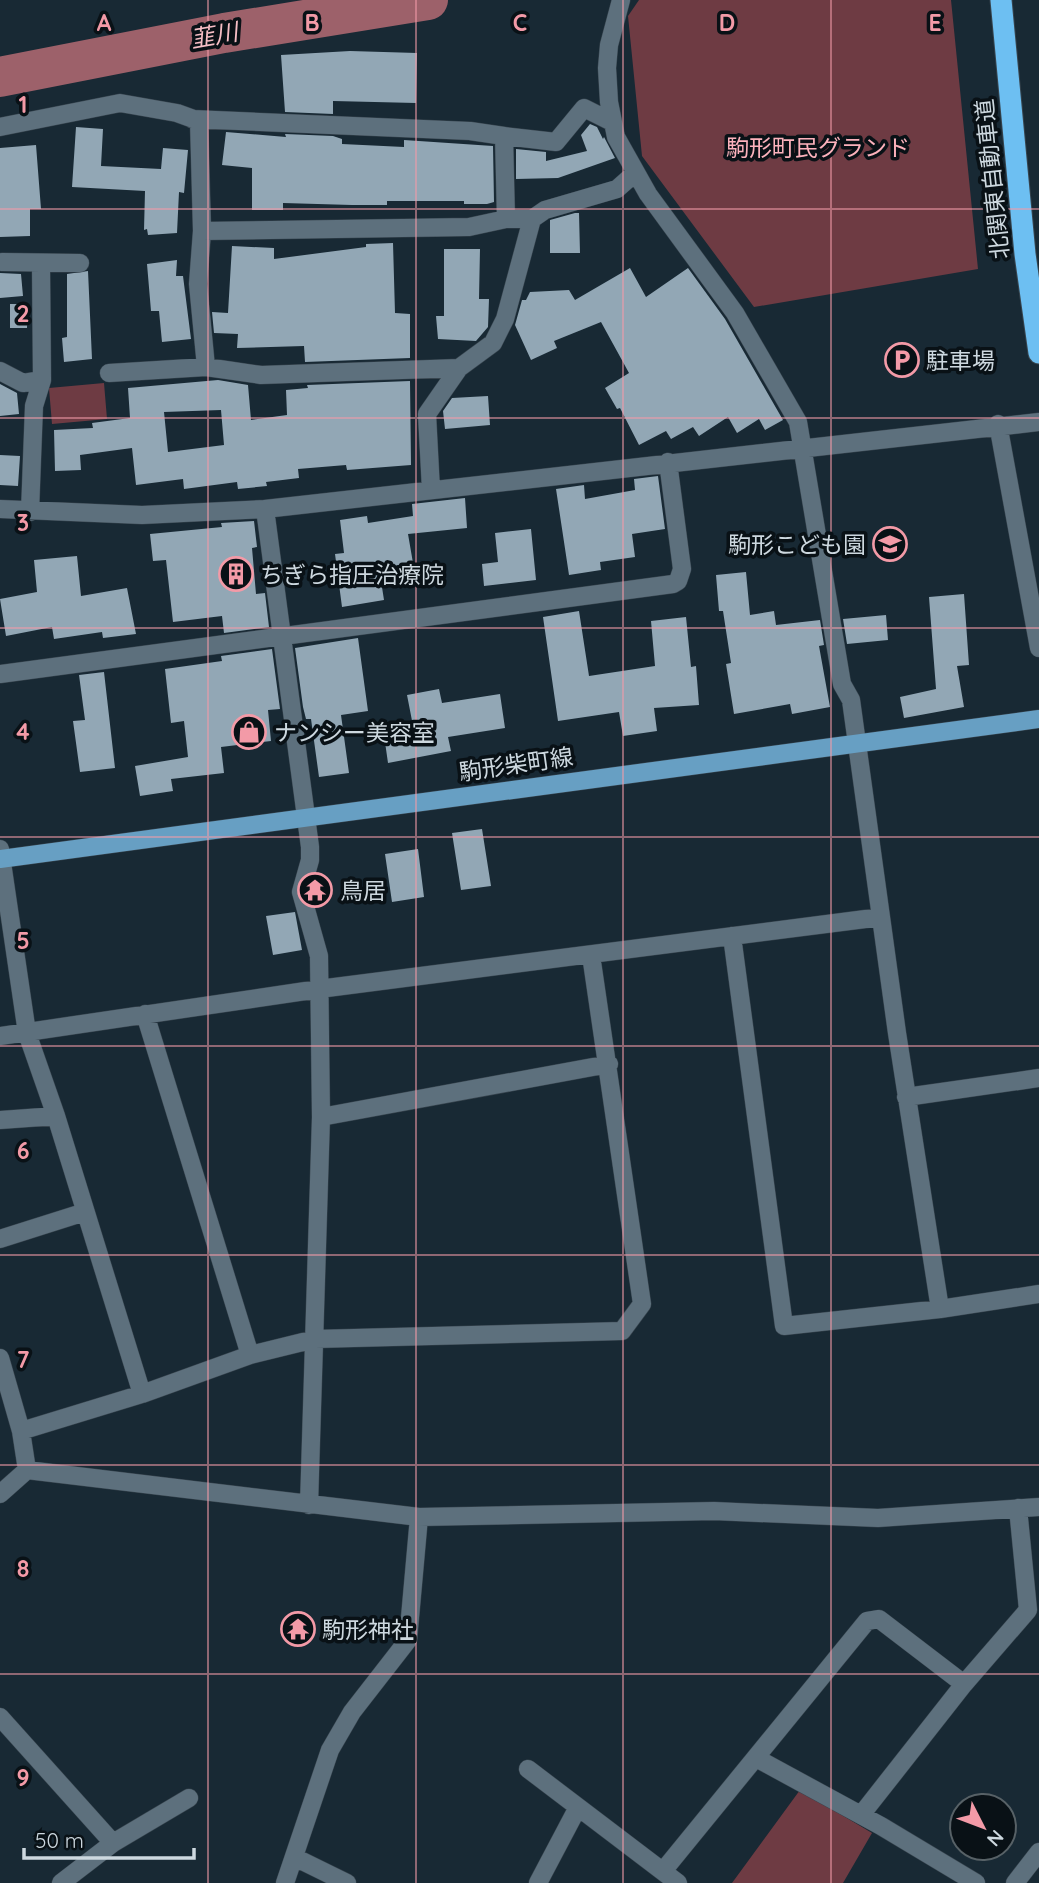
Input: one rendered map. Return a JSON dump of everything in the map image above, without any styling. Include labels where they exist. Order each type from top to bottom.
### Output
[{"type":"highway","name":"北関東自動車道","points":[[1000,0],[1025,254],[1039,353]]},
{"type":"main road","name":"駒形柴町線","points":[[1,855],[1039,719]]},
{"type":"street","points":[[621,0],[611,36],[607,68],[616,137],[635,173],[735,313],[789,402],[804,446],[842,684],[852,700],[906,1097],[940,1309]]},
{"type":"street","points":[[0,127],[120,103],[177,113],[199,121],[202,231],[198,284],[206,367]]},
{"type":"street","points":[[192,118],[470,131],[556,142],[584,108],[612,122]]},
{"type":"street","points":[[504,136],[506,219]]},
{"type":"street","points":[[431,489],[427,414],[459,368],[493,343],[505,319],[532,219],[545,209],[617,189],[635,173]]},
{"type":"street","points":[[202,231],[469,227],[506,219],[532,219]]},
{"type":"street","points":[[2,262],[80,264]]},
{"type":"street","points":[[30,512],[34,406],[42,380],[41,265]]},
{"type":"street","points":[[109,373],[206,367],[261,375],[459,368]]},
{"type":"street","points":[[0,371],[23,383],[42,380]]},
{"type":"street","points":[[0,509],[142,514],[265,509],[998,424],[1039,422]]},
{"type":"street","points":[[998,424],[1039,648]]},
{"type":"street","points":[[0,674],[673,584],[678,581],[682,569],[668,463]]},
{"type":"street","points":[[265,509],[306,817],[310,860],[301,892],[317,947],[319,989],[321,1117],[309,1505]]},
{"type":"street","points":[[1,855],[27,1033],[57,1116],[142,1394]]},
{"type":"street","points":[[0,1036],[319,989],[881,917]]},
{"type":"street","points":[[732,936],[784,1326],[940,1309],[1039,1294]]},
{"type":"street","points":[[21,1431],[142,1394],[250,1355],[315,1339],[622,1331],[642,1304],[591,955]]},
{"type":"street","points":[[145,1014],[250,1355]]},
{"type":"street","points":[[321,1117],[609,1064]]},
{"type":"street","points":[[906,1097],[1039,1078]]},
{"type":"street","points":[[0,1120],[57,1116]]},
{"type":"street","points":[[0,1239],[85,1212]]},
{"type":"street","points":[[0,1358],[21,1431],[27,1470]]},
{"type":"street","points":[[0,1494],[27,1470],[419,1517],[714,1511],[878,1518],[1039,1507]]},
{"type":"street","points":[[861,1815],[964,1684],[1028,1609],[1018,1508]]},
{"type":"street","points":[[285,1883],[330,1750],[352,1712],[408,1640],[419,1517]]},
{"type":"street","points":[[663,1871],[867,1621],[878,1619],[964,1684]]},
{"type":"street","points":[[0,1717],[113,1843]]},
{"type":"street","points":[[756,1758],[861,1815],[976,1883]]},
{"type":"street","points":[[528,1769],[577,1809],[678,1883]]},
{"type":"street","points":[[61,1883],[113,1843],[189,1798]]},
{"type":"street","points":[[538,1883],[577,1809]]},
{"type":"street","points":[[1015,1883],[1039,1852]]},
{"type":"street","points":[[293,1857],[347,1883]]},
{"type":"green space","name":"駒形町民グランド","points":[[639,0],[951,0],[978,269],[754,307],[642,156],[628,16]]},
{"type":"green space","points":[[104,383],[107,419],[52,424],[49,388]]},
{"type":"green space","points":[[800,1790],[872,1833],[843,1883],[732,1883]]},
{"type":"building","points":[[350,51],[417,53],[416,103],[333,101],[333,114],[285,112],[281,55]]},
{"type":"building","points":[[590,124],[597,127],[615,158],[558,178],[516,179],[516,149],[546,152],[546,161],[587,151],[581,135]]},
{"type":"building","points":[[76,127],[103,129],[101,166],[161,169],[163,148],[188,150],[184,193],[179,192],[177,233],[148,235],[147,229],[144,230],[145,191],[72,187]]},
{"type":"building","points":[[226,132],[286,137],[285,134],[333,136],[342,139],[342,144],[404,147],[404,140],[493,146],[494,202],[464,204],[464,201],[387,201],[387,205],[283,203],[283,210],[252,210],[252,168],[222,165]]},
{"type":"building","points":[[36,145],[41,209],[30,209],[30,236],[0,237],[0,148]]},
{"type":"building","points":[[579,213],[580,253],[550,253],[550,220]]},
{"type":"building","points":[[393,243],[395,313],[410,314],[410,358],[305,362],[304,346],[237,348],[238,334],[214,333],[212,312],[228,313],[232,246],[274,248],[274,259],[366,247],[366,244]]},
{"type":"building","points":[[444,249],[480,249],[479,299],[489,299],[488,327],[476,341],[438,339],[436,316],[444,316]]},
{"type":"building","points":[[177,260],[176,276],[183,276],[191,339],[162,342],[159,311],[151,311],[147,264]]},
{"type":"building","points":[[630,268],[646,297],[688,268],[725,319],[783,420],[765,430],[759,419],[737,433],[728,417],[699,436],[693,427],[671,439],[666,431],[639,445],[620,408],[617,409],[605,388],[629,373],[601,322],[554,341],[557,348],[531,360],[515,325],[522,300],[526,300],[530,292],[569,290],[575,300]]},
{"type":"building","points":[[88,271],[92,359],[64,362],[62,338],[67,337],[67,274]]},
{"type":"building","points":[[0,273],[21,274],[23,296],[0,298]]},
{"type":"building","points":[[10,304],[28,304],[27,328],[10,328]]},
{"type":"building","points":[[218,380],[248,385],[251,420],[287,415],[286,390],[308,388],[307,385],[410,381],[411,465],[347,470],[346,465],[298,469],[299,478],[266,482],[267,486],[238,489],[237,482],[184,489],[183,479],[136,485],[132,448],[80,455],[81,470],[55,471],[54,430],[93,428],[92,423],[130,418],[128,388]],"holes":[[[221,410],[224,445],[168,452],[164,412]]]},
{"type":"building","points":[[0,384],[17,393],[19,414],[0,416]]},
{"type":"building","points":[[488,396],[490,425],[445,429],[443,411],[452,398]]},
{"type":"building","points":[[0,455],[20,456],[18,486],[0,485]]},
{"type":"building","points":[[658,476],[665,529],[632,534],[635,557],[600,562],[601,570],[569,575],[556,489],[584,485],[585,499],[635,490],[634,479]]},
{"type":"building","points":[[465,498],[467,528],[408,534],[413,563],[379,568],[384,600],[342,607],[335,554],[344,553],[340,520],[367,516],[368,523],[413,516],[412,504]]},
{"type":"building","points":[[254,521],[257,547],[252,548],[256,594],[265,593],[269,627],[224,633],[222,616],[173,622],[166,560],[153,561],[150,534],[222,527],[221,523]]},
{"type":"building","points":[[531,529],[536,580],[484,586],[482,564],[498,562],[495,533]]},
{"type":"building","points":[[77,556],[81,596],[127,588],[136,634],[103,638],[102,632],[54,639],[52,627],[6,636],[0,599],[37,592],[34,560]]},
{"type":"building","points":[[746,572],[750,615],[774,611],[776,625],[820,620],[824,645],[819,646],[830,707],[792,714],[790,704],[734,714],[726,664],[731,663],[723,611],[719,611],[716,575]]},
{"type":"building","points":[[964,594],[969,665],[957,666],[964,707],[904,718],[900,697],[936,689],[929,597]]},
{"type":"building","points":[[579,611],[589,676],[655,666],[651,621],[686,617],[691,667],[696,666],[699,705],[654,708],[657,731],[623,736],[619,712],[558,721],[543,617]]},
{"type":"building","points":[[886,615],[888,640],[847,644],[843,619]]},
{"type":"building","points":[[358,638],[368,711],[341,715],[349,773],[319,777],[311,719],[306,719],[303,707],[295,648]]},
{"type":"building","points":[[272,649],[280,709],[268,710],[271,741],[221,747],[224,773],[171,779],[173,791],[140,796],[135,766],[188,757],[184,721],[171,723],[165,669],[222,661],[221,656]]},
{"type":"building","points":[[104,672],[115,768],[80,772],[73,721],[85,720],[79,675]]},
{"type":"building","points":[[439,689],[442,703],[500,694],[505,728],[448,737],[451,751],[388,763],[385,742],[415,736],[407,695]]},
{"type":"building","points":[[482,829],[491,886],[461,890],[452,833]]},
{"type":"building","points":[[418,849],[424,897],[392,902],[385,854]]},
{"type":"building","points":[[295,912],[302,950],[273,955],[266,916]]},
{"type":"waterway","name":"韮川","points":[[0,77],[224,33],[428,0]]},
{"type":"place","name":"駐車場","points":[[902,360]]},
{"type":"place","name":"駒形こども園","points":[[890,544]]},
{"type":"place","name":"ちぎら指圧治療院","points":[[236,574]]},
{"type":"place","name":"ナンシー美容室","points":[[249,732]]},
{"type":"place","name":"鳥居","points":[[315,890]]},
{"type":"place","name":"駒形神社","points":[[298,1629]]}]
